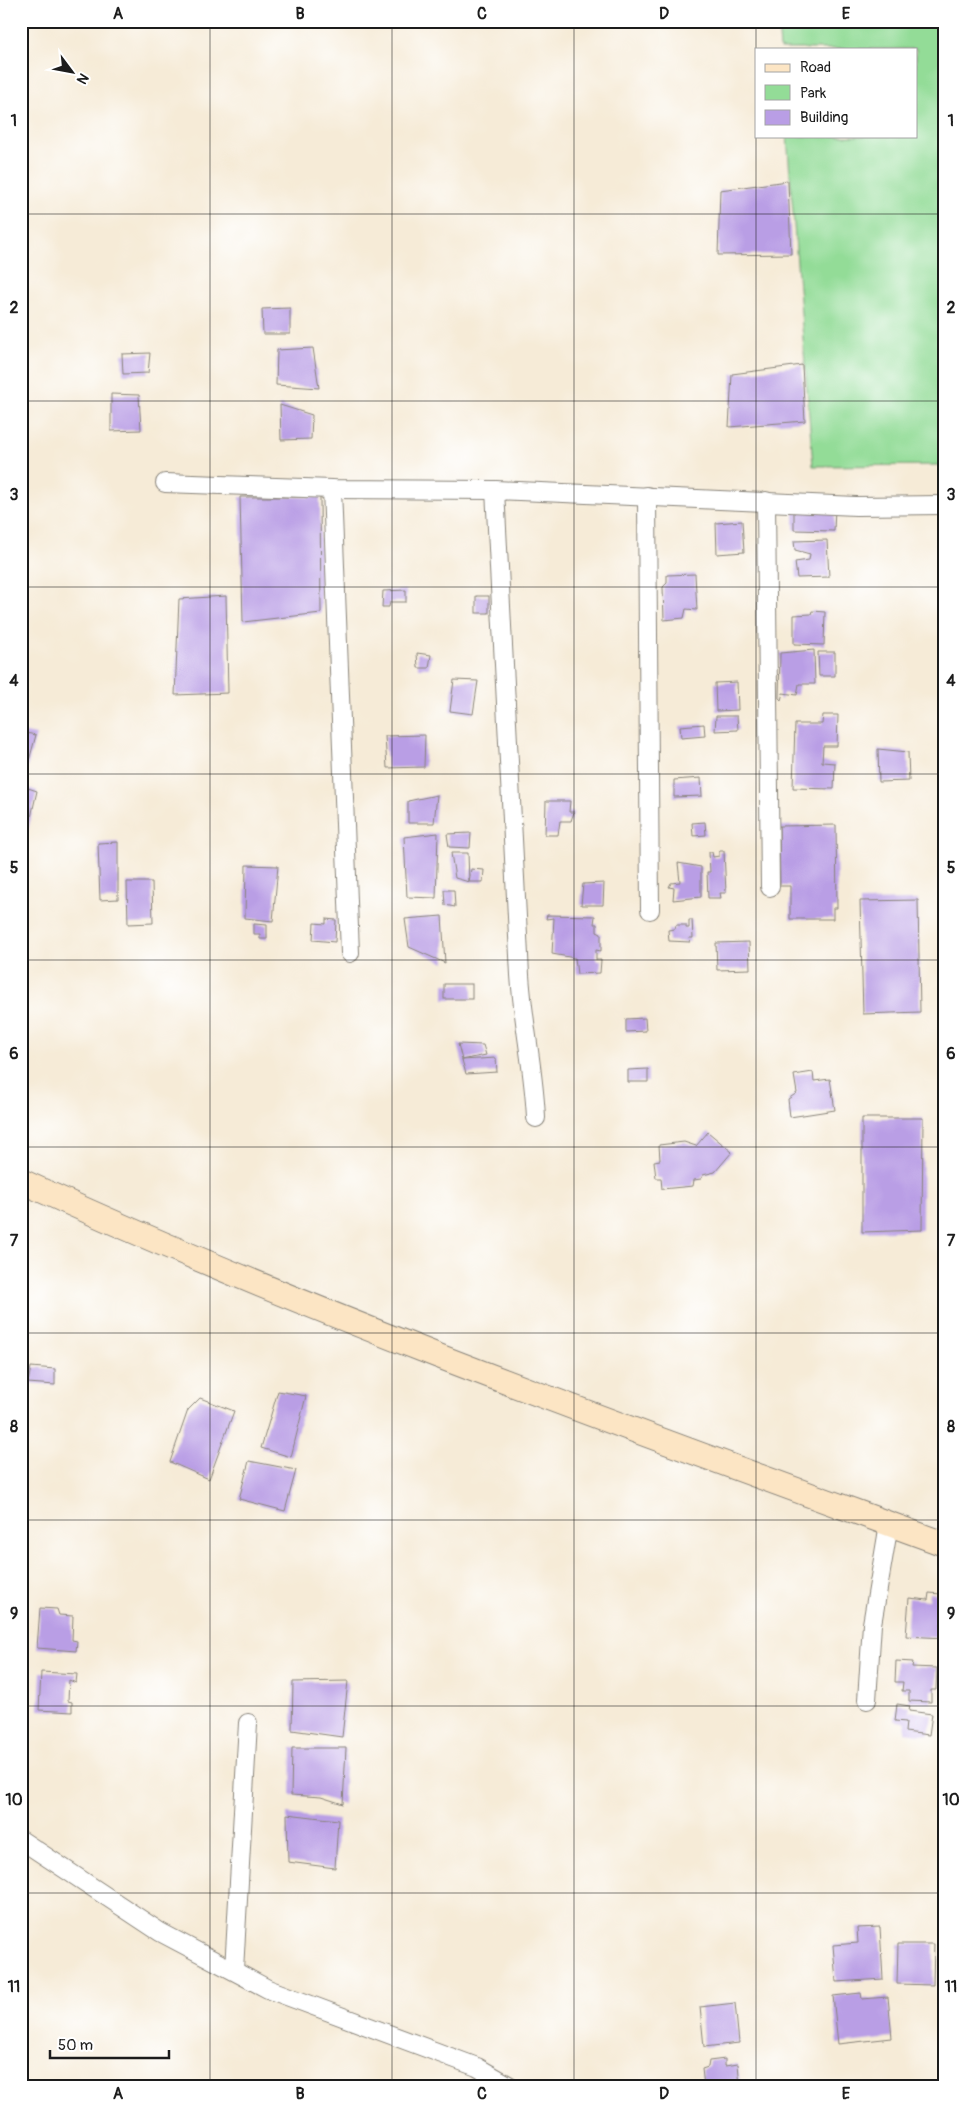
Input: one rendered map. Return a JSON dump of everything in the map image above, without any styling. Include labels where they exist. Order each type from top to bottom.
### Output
[{"type":"street","points":[[165,483],[332,489],[496,490],[856,506],[944,505]]},
{"type":"street","points":[[332,489],[350,954]]},
{"type":"street","points":[[496,490],[522,1003],[534,1077],[536,1118]]},
{"type":"street","points":[[646,496],[650,910]]},
{"type":"street","points":[[766,501],[770,887]]},
{"type":"street","points":[[21,1181],[147,1239],[410,1347],[944,1544]]},
{"type":"street","points":[[867,1700],[872,1624],[888,1524]]},
{"type":"street","points":[[234,1970],[248,1722]]},
{"type":"street","points":[[21,1840],[160,1932],[268,1989],[477,2067],[510,2086]]},
{"type":"green space","points":[[778,21],[944,21],[944,465],[813,466],[787,138],[918,138],[918,48],[780,48]]},
{"type":"building","points":[[788,181],[791,254],[718,255],[720,190]]},
{"type":"building","points":[[290,308],[290,334],[263,334],[262,309]]},
{"type":"building","points":[[313,348],[319,388],[276,385],[277,350]]},
{"type":"building","points":[[150,353],[148,373],[123,374],[122,354]]},
{"type":"building","points":[[802,365],[805,421],[729,427],[732,374]]},
{"type":"building","points":[[111,394],[139,395],[141,430],[111,431]]},
{"type":"building","points":[[280,405],[312,415],[311,439],[281,440]]},
{"type":"building","points":[[240,497],[320,497],[321,613],[243,622]]},
{"type":"building","points":[[794,507],[835,508],[834,531],[794,530]]},
{"type":"building","points":[[742,521],[744,552],[717,554],[716,523]]},
{"type":"building","points":[[827,540],[829,577],[797,578],[795,562],[809,560],[810,554],[795,550],[794,541]]},
{"type":"building","points":[[695,574],[697,610],[686,609],[684,618],[664,620],[663,587],[667,583],[667,575]]},
{"type":"building","points":[[406,590],[406,602],[390,602],[389,607],[382,607],[383,591]]},
{"type":"building","points":[[226,596],[228,693],[175,695],[179,599]]},
{"type":"building","points":[[476,596],[489,596],[489,613],[476,613]]},
{"type":"building","points":[[812,611],[825,612],[824,645],[794,644],[794,615],[811,614]]},
{"type":"building","points":[[814,650],[815,684],[799,684],[797,695],[783,693],[781,700],[779,698],[780,653]]},
{"type":"building","points":[[818,652],[835,652],[835,676],[819,676]]},
{"type":"building","points":[[417,653],[431,655],[429,668],[418,668]]},
{"type":"building","points":[[454,680],[478,681],[473,714],[450,711]]},
{"type":"building","points":[[737,682],[738,710],[716,711],[715,683]]},
{"type":"building","points":[[823,715],[838,715],[837,746],[823,746],[822,762],[835,763],[834,789],[793,788],[795,724],[822,724]]},
{"type":"building","points":[[716,716],[737,716],[738,730],[715,731]]},
{"type":"building","points":[[704,724],[705,736],[681,738],[680,726]]},
{"type":"building","points":[[21,732],[36,735],[22,786],[37,791],[23,852],[21,852]]},
{"type":"building","points":[[425,735],[424,767],[387,768],[385,736]]},
{"type":"building","points":[[878,749],[908,752],[909,781],[879,782]]},
{"type":"building","points":[[701,778],[702,796],[674,797],[674,780]]},
{"type":"building","points":[[437,795],[434,823],[408,823],[408,801]]},
{"type":"building","points":[[546,801],[570,801],[569,812],[574,812],[571,821],[560,821],[558,835],[545,835]]},
{"type":"building","points":[[705,822],[706,835],[693,836],[692,823]]},
{"type":"building","points":[[836,825],[837,908],[833,908],[833,919],[790,919],[790,886],[780,886],[779,826]]},
{"type":"building","points":[[438,833],[436,898],[407,897],[404,837]]},
{"type":"building","points":[[471,833],[470,848],[449,847],[447,834]]},
{"type":"building","points":[[118,842],[118,899],[100,900],[98,843]]},
{"type":"building","points":[[719,851],[724,851],[726,893],[720,893],[721,898],[708,898],[707,872],[710,872],[709,852],[712,852],[713,857],[719,856]]},
{"type":"building","points":[[451,853],[468,853],[469,882],[455,878]]},
{"type":"building","points":[[678,863],[701,867],[701,897],[673,900],[674,888],[669,887],[671,883],[680,882]]},
{"type":"building","points":[[246,865],[278,866],[273,921],[245,918]]},
{"type":"building","points":[[471,869],[484,870],[483,882],[469,882]]},
{"type":"building","points":[[127,882],[152,882],[153,923],[128,924]]},
{"type":"building","points":[[604,883],[603,905],[581,905],[583,884]]},
{"type":"building","points":[[444,890],[454,890],[455,907],[445,905]]},
{"type":"building","points":[[918,900],[920,1012],[863,1014],[860,901]]},
{"type":"building","points":[[547,915],[595,916],[594,924],[597,924],[597,932],[601,934],[601,951],[596,950],[596,960],[601,960],[600,973],[577,974],[575,958],[552,954],[554,918],[546,919]]},
{"type":"building","points":[[442,916],[445,963],[409,947],[405,919]]},
{"type":"building","points":[[326,919],[336,920],[335,942],[313,940],[314,923],[326,924]]},
{"type":"building","points":[[689,920],[692,920],[693,938],[689,938],[690,942],[669,941],[668,930],[675,929],[676,925],[686,925],[686,928],[689,928]]},
{"type":"building","points":[[254,924],[267,925],[267,939],[260,939],[260,934],[254,934]]},
{"type":"building","points":[[749,942],[750,969],[717,970],[716,943]]},
{"type":"building","points":[[444,984],[472,984],[472,999],[444,999]]},
{"type":"building","points":[[645,1018],[646,1031],[626,1032],[626,1019]]},
{"type":"building","points":[[458,1044],[483,1045],[486,1055],[462,1060]]},
{"type":"building","points":[[496,1058],[497,1072],[466,1074],[462,1060]]},
{"type":"building","points":[[648,1069],[648,1082],[628,1082],[628,1070]]},
{"type":"building","points":[[813,1072],[814,1081],[830,1079],[835,1110],[790,1117],[788,1099],[797,1093],[794,1075]]},
{"type":"building","points":[[862,1118],[923,1118],[922,1230],[862,1232]]},
{"type":"building","points":[[708,1132],[732,1152],[715,1172],[703,1175],[701,1179],[694,1180],[693,1186],[662,1189],[661,1178],[656,1178],[654,1161],[660,1160],[659,1145],[684,1142],[696,1146]]},
{"type":"building","points":[[31,1367],[55,1369],[55,1385],[28,1383]]},
{"type":"building","points":[[278,1391],[306,1396],[291,1457],[261,1448]]},
{"type":"building","points":[[200,1398],[234,1411],[209,1479],[170,1462],[188,1410]]},
{"type":"building","points":[[249,1461],[296,1470],[285,1511],[239,1499]]},
{"type":"building","points":[[942,1583],[944,1583],[944,1604],[941,1626],[944,1627],[944,1638],[906,1636],[909,1598],[928,1600],[929,1593],[941,1594]]},
{"type":"building","points":[[40,1608],[57,1609],[59,1615],[73,1616],[72,1640],[77,1641],[76,1651],[37,1648]]},
{"type":"building","points":[[896,1661],[913,1662],[912,1667],[937,1668],[936,1690],[931,1690],[931,1702],[909,1701],[909,1691],[902,1691],[903,1682],[895,1682]]},
{"type":"building","points":[[41,1672],[77,1674],[76,1683],[69,1680],[68,1701],[72,1702],[72,1712],[39,1710]]},
{"type":"building","points":[[348,1681],[342,1737],[292,1730],[293,1682]]},
{"type":"building","points":[[897,1704],[910,1706],[909,1711],[932,1714],[929,1735],[905,1732],[906,1722],[895,1721]]},
{"type":"building","points":[[292,1748],[346,1748],[343,1804],[321,1797],[291,1795]]},
{"type":"building","points":[[287,1814],[338,1820],[335,1868],[288,1862]]},
{"type":"building","points":[[880,1927],[883,1979],[836,1982],[833,1945],[858,1943],[857,1928]]},
{"type":"building","points":[[898,1944],[934,1944],[933,1985],[897,1984]]},
{"type":"building","points":[[861,1993],[862,1999],[888,1997],[892,2038],[838,2044],[833,1996]]},
{"type":"building","points":[[735,2003],[739,2043],[704,2047],[700,2007]]},
{"type":"building","points":[[725,2059],[725,2066],[738,2064],[740,2086],[704,2086],[702,2069],[708,2067],[709,2061]]}]
